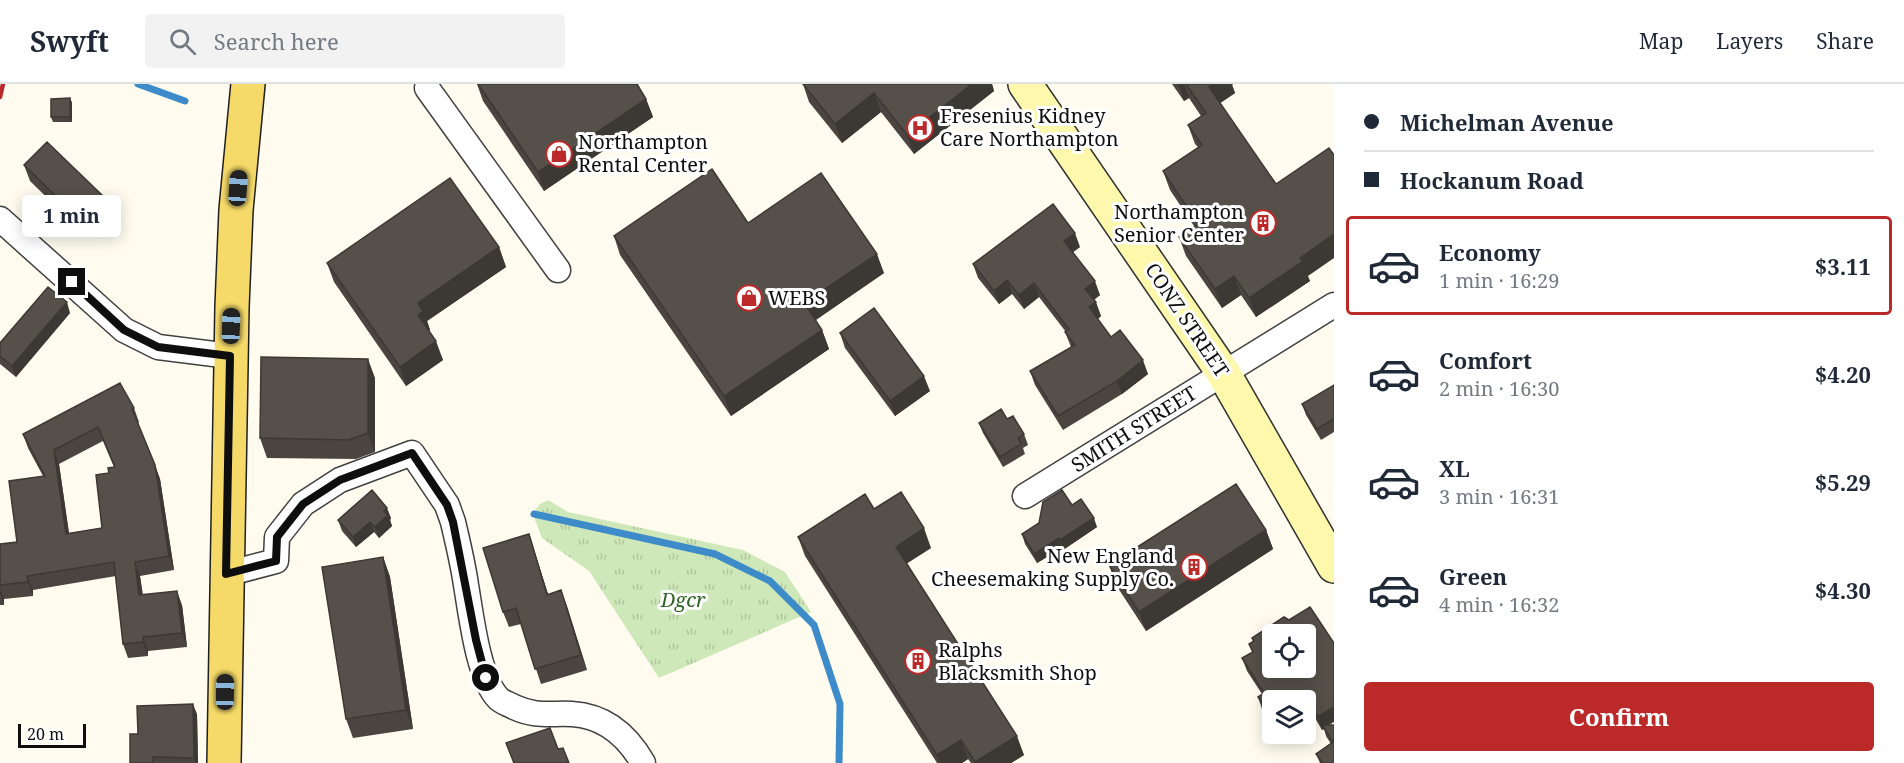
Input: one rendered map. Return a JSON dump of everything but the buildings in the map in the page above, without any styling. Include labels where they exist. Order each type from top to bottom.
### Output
[{"type":"main road","points":[[224,763],[230,356],[236,219],[248,84]]},
{"type":"main road","name":"CONZ STREET","points":[[1025,84],[1224,374],[1334,566]]},
{"type":"street","points":[[430,85],[558,270]]},
{"type":"street","points":[[0,219],[124,330],[158,347],[230,356]]},
{"type":"street","name":"SMITH STREET","points":[[1025,496],[1334,305]]},
{"type":"street","points":[[226,574],[276,561],[277,537],[303,504],[340,480],[412,453],[447,505],[453,522],[476,640],[486,678],[498,699],[527,713],[573,714],[602,720],[621,732],[634,747],[643,763]]},
{"type":"green space","name":"Dgcr","points":[[548,500],[568,512],[743,550],[785,572],[811,612],[659,678],[589,571],[542,538],[534,512],[540,504]]},
{"type":"waterway","points":[[138,84],[185,101]]},
{"type":"waterway","points":[[534,514],[715,554],[770,581],[814,625],[840,704],[839,763]]},
{"type":"railway","points":[[0,97],[3,84]]},
{"type":"place","name":"Fresenius Kidney Care Northampton","points":[[920,128]]},
{"type":"place","name":"Northampton Rental Center","points":[[559,154]]},
{"type":"place","name":"Northampton Senior Center","points":[[1263,223]]},
{"type":"place","name":"WEBS","points":[[749,298]]},
{"type":"place","name":"New England Cheesemaking Supply Co.","points":[[1194,567]]},
{"type":"place","name":"Ralphs Blacksmith Shop","points":[[918,661]]},
{"type":"route","points":[[72,282],[124,330],[158,347],[230,356],[226,574],[276,561],[277,537],[303,504],[340,480],[412,453],[419,460],[447,505],[453,522],[476,640],[486,678]]}]
